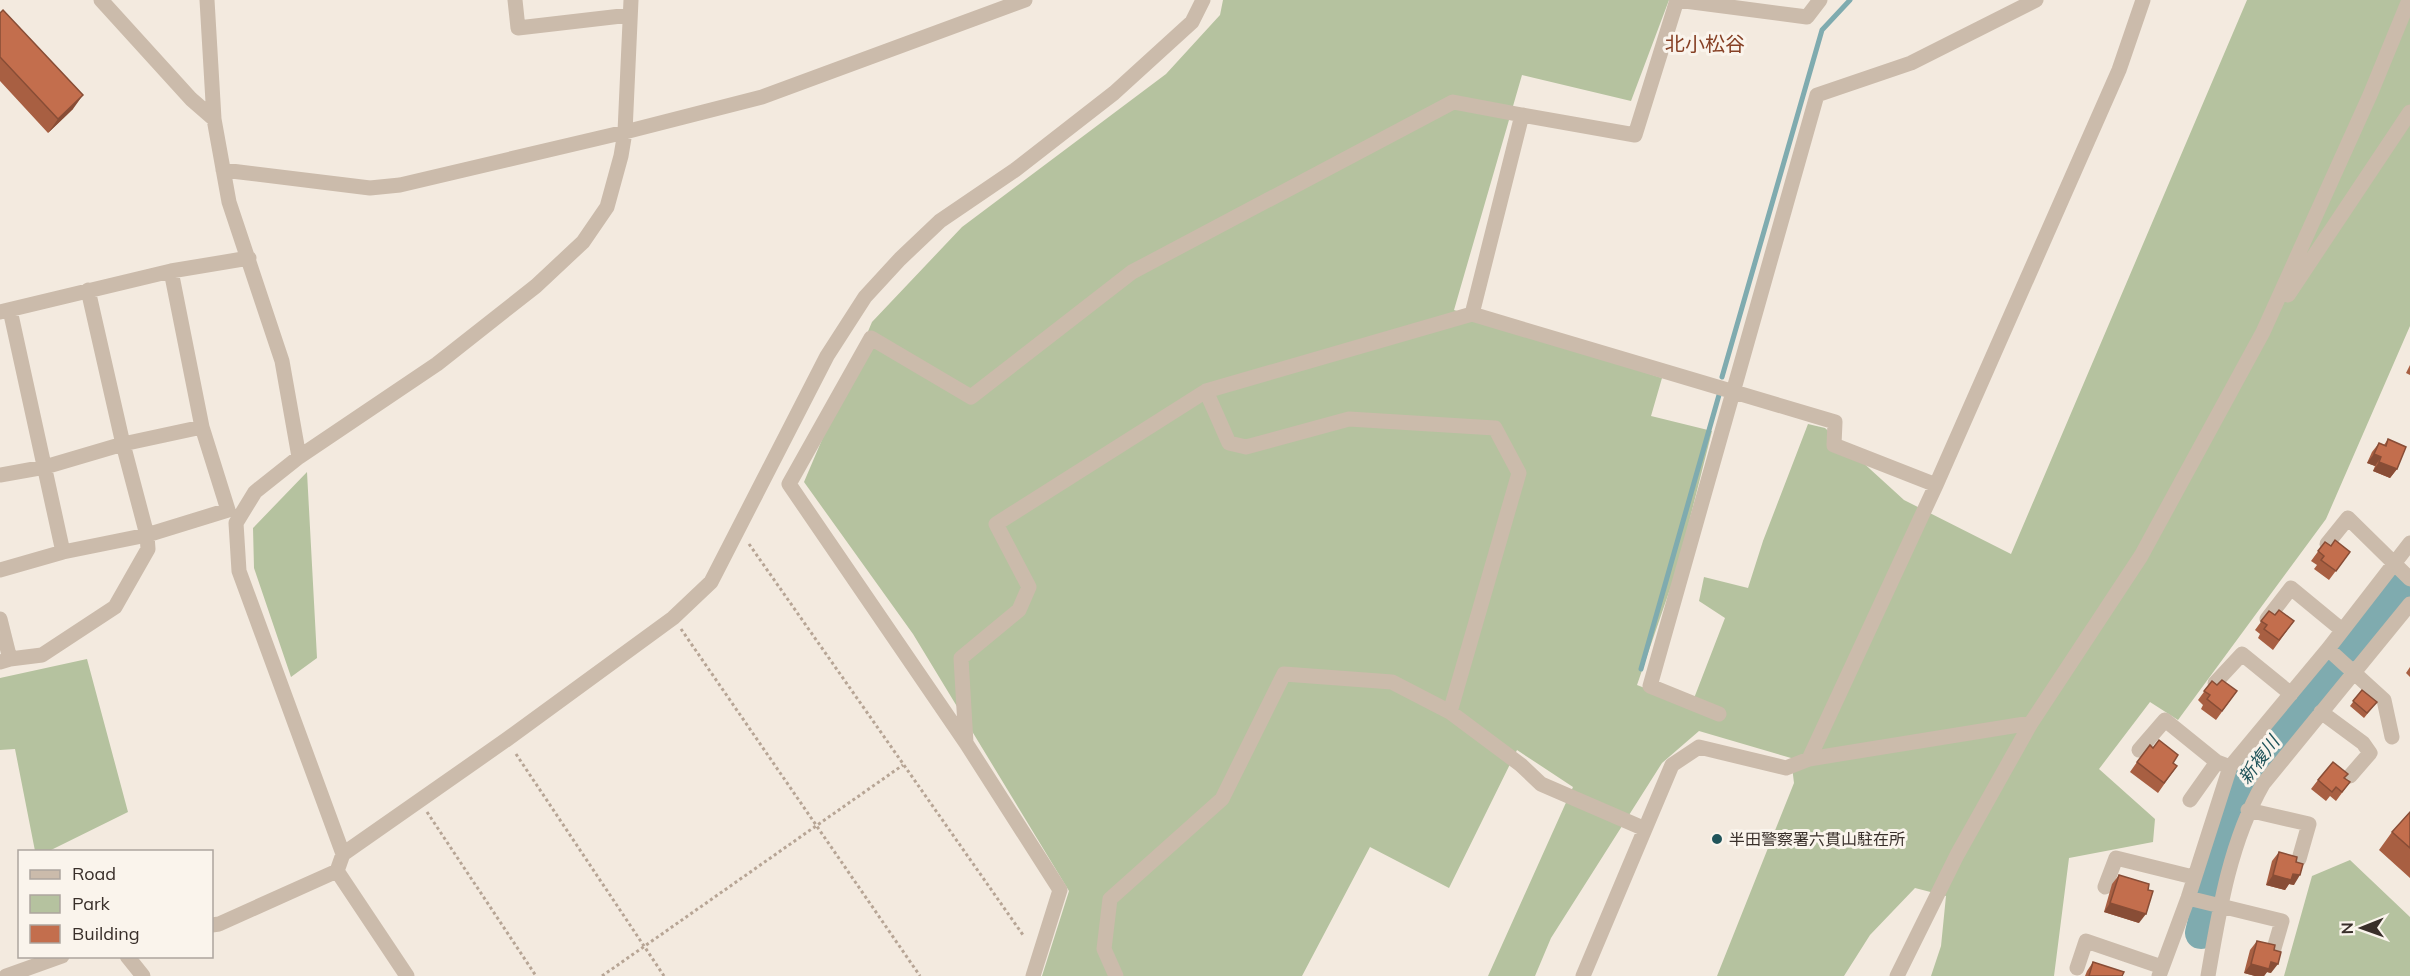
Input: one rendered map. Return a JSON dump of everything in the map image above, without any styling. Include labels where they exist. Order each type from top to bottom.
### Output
[{"type":"street","points":[[101,0],[191,99],[214,119]]},
{"type":"street","points":[[207,0],[214,119],[229,202],[282,361],[299,457]]},
{"type":"street","points":[[343,854],[239,571],[236,523],[255,492],[299,457],[437,364],[536,286],[583,242],[607,207],[625,132],[631,8],[518,28],[515,0]]},
{"type":"street","points":[[223,170],[370,188],[400,185],[762,97],[1025,0]]},
{"type":"street","points":[[213,925],[337,871],[343,854],[506,740],[673,618],[711,582],[740,530],[827,356],[866,297],[900,259],[939,221],[1015,170],[1114,93],[1192,22],[1203,0]]},
{"type":"street","points":[[1033,976],[1060,890],[966,743],[789,484],[871,338],[971,397],[1132,272],[1453,102],[1635,135],[1677,0],[1807,17],[1820,0]]},
{"type":"street","points":[[1719,714],[1650,686],[1817,95],[1911,63],[2036,0]]},
{"type":"street","points":[[1809,759],[1936,485],[2120,70],[2143,0]]},
{"type":"street","points":[[1897,976],[1957,855],[2031,723],[2141,556],[2263,332],[2370,95],[2409,0]]},
{"type":"street","points":[[2263,332],[2410,112]]},
{"type":"street","points":[[1472,314],[1522,115]]},
{"type":"street","points":[[63,552],[45,467],[5,311],[171,271],[249,258]]},
{"type":"street","points":[[0,570],[63,552],[147,535],[228,510],[202,427],[171,271]]},
{"type":"street","points":[[0,619],[5,661],[42,656],[115,607],[148,549],[147,535],[123,444],[88,290]]},
{"type":"street","points":[[966,743],[961,658],[1019,610],[1029,587],[996,524],[1206,392],[1472,314],[1835,422],[1834,445],[1936,485]]},
{"type":"street","points":[[1206,392],[1229,443],[1245,447],[1349,418],[1495,428],[1520,473],[1450,712]]},
{"type":"street","points":[[0,476],[45,467],[123,444],[202,427]]},
{"type":"street","points":[[2327,544],[2348,518],[2410,579]]},
{"type":"street","points":[[2190,800],[2291,694],[2410,543]]},
{"type":"street","points":[[2267,619],[2291,588],[2342,630]]},
{"type":"street","points":[[2208,976],[2220,905],[2248,810],[2263,784],[2320,711],[2410,604]]},
{"type":"street","points":[[2328,649],[2355,671],[2384,700],[2392,737]]},
{"type":"street","points":[[2215,682],[2242,654],[2291,694]]},
{"type":"street","points":[[1116,976],[1104,949],[1110,899],[1222,799],[1284,674],[1392,682],[1450,712],[1521,765],[1541,784],[1645,829]]},
{"type":"street","points":[[2320,711],[2363,742],[2370,753],[2350,776]]},
{"type":"street","points":[[2139,750],[2165,720],[2223,765]]},
{"type":"street","points":[[1583,976],[1672,765],[1699,747],[1786,768],[1809,759],[2031,723]]},
{"type":"street","points":[[2077,968],[2086,941],[2160,972],[2188,898],[2223,765]]},
{"type":"street","points":[[2248,810],[2309,824],[2299,860]]},
{"type":"street","points":[[2105,887],[2116,858],[2193,877]]},
{"type":"street","points":[[337,871],[407,976]]},
{"type":"street","points":[[2188,898],[2282,921],[2274,952]]},
{"type":"street","points":[[6,976],[59,958]]},
{"type":"street","points":[[128,958],[143,976]]},
{"type":"path","points":[[740,530],[1023,935]]},
{"type":"path","points":[[673,618],[920,976]]},
{"type":"path","points":[[506,740],[664,976]]},
{"type":"path","points":[[603,976],[903,764]]},
{"type":"path","points":[[420,801],[536,976]]},
{"type":"green space","points":[[1223,0],[1669,0],[1631,101],[1522,75],[1454,310],[1662,378],[1651,416],[1712,431],[1678,566],[1637,685],[1691,706],[1725,618],[1699,601],[1704,577],[1748,588],[1763,541],[1808,424],[1825,428],[1904,500],[2011,554],[2247,0],[2410,0],[2410,326],[2326,519],[2178,720],[2150,702],[2099,769],[2155,819],[2153,842],[2069,858],[2054,976],[1931,976],[1941,946],[1946,896],[1915,888],[1870,935],[1844,976],[1717,976],[1794,783],[1791,758],[1699,731],[1662,763],[1551,938],[1535,976],[1488,976],[1573,787],[1517,750],[1449,888],[1370,847],[1302,976],[1042,976],[1069,891],[913,634],[804,482],[872,322],[962,227],[1166,74],[1220,15]]},
{"type":"green space","points":[[307,472],[317,658],[291,677],[254,568],[253,528]]},
{"type":"green space","points":[[87,659],[128,812],[51,850],[35,850],[15,749],[0,750],[0,678]]},
{"type":"green space","points":[[2350,860],[2410,917],[2410,976],[2284,976],[2312,876]]},
{"type":"building","points":[[3,10],[83,95],[58,119],[0,57],[0,13]]},
{"type":"building","points":[[2388,439],[2406,447],[2397,469],[2379,462],[2381,457],[2374,454],[2379,443],[2386,446]]},
{"type":"building","points":[[2335,540],[2350,552],[2336,571],[2321,560],[2324,556],[2318,551],[2325,542],[2331,546]]},
{"type":"building","points":[[2279,610],[2294,621],[2279,640],[2264,629],[2267,625],[2261,621],[2269,611],[2275,615]]},
{"type":"building","points":[[2222,680],[2237,691],[2222,711],[2207,699],[2210,695],[2204,691],[2212,681],[2217,685]]},
{"type":"building","points":[[2362,690],[2377,702],[2367,713],[2353,701]]},
{"type":"building","points":[[2159,740],[2178,755],[2173,763],[2177,766],[2164,783],[2137,762],[2150,745],[2153,748]]},
{"type":"building","points":[[2333,762],[2348,774],[2344,778],[2350,782],[2342,792],[2336,787],[2332,792],[2318,780]]},
{"type":"building","points":[[2410,812],[2410,848],[2392,832]]},
{"type":"building","points":[[2279,852],[2297,857],[2296,862],[2303,864],[2300,875],[2293,874],[2291,880],[2273,875]]},
{"type":"building","points":[[2119,875],[2149,884],[2148,890],[2153,891],[2146,914],[2110,903]]},
{"type":"building","points":[[2257,941],[2275,945],[2274,950],[2281,952],[2278,964],[2271,962],[2269,969],[2251,964]]},
{"type":"building","points":[[2093,962],[2124,972],[2122,976],[2089,976]]},
{"type":"waterway","points":[[1722,377],[1822,30],[1850,0]]},
{"type":"waterway","points":[[1641,669],[1719,395]]},
{"type":"waterway","name":"新複川","points":[[2350,646],[2402,585]]},
{"type":"waterway","name":"新複川","points":[[2210,896],[2239,781],[2328,675]]},
{"type":"waterway","name":"新複川","points":[[2201,933],[2206,912]]},
{"type":"place","name":"半田警察署六貫山駐在所","points":[[1717,839]]},
{"type":"district","name":"北小松谷","points":[[1705,44]]}]
